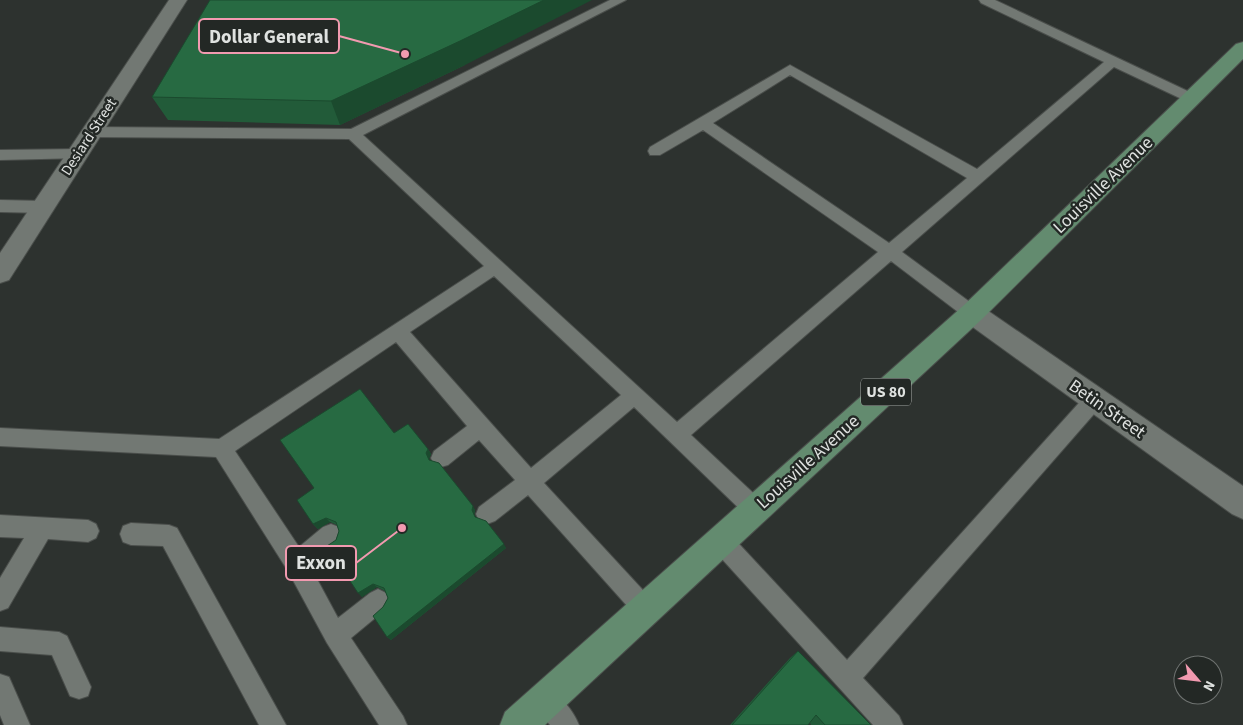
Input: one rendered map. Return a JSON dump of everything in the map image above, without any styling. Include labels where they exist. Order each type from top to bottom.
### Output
[{"type":"main road","name":"Louisville Avenue","points":[[518,725],[972,313],[1243,48]]},
{"type":"street","name":"Desiard Street","points":[[0,273],[178,0]]},
{"type":"street","name":"Betin Street","points":[[972,313],[1243,504]]},
{"type":"lane","points":[[92,132],[353,134],[620,0]]},
{"type":"lane","points":[[985,0],[1191,98]]},
{"type":"lane","points":[[677,435],[1114,61]]},
{"type":"lane","points":[[655,151],[790,69],[978,177]]},
{"type":"lane","points":[[703,123],[890,252],[972,313]]},
{"type":"lane","points":[[353,134],[756,510]]},
{"type":"lane","points":[[0,168],[5,155],[78,154]]},
{"type":"lane","points":[[0,206],[44,207]]},
{"type":"lane","points":[[0,437],[222,448],[496,266]]},
{"type":"lane","points":[[398,331],[480,427],[645,609]]},
{"type":"lane","points":[[487,514],[529,482],[634,395]]},
{"type":"lane","points":[[847,678],[1094,400]]},
{"type":"lane","points":[[441,458],[480,427]]},
{"type":"lane","points":[[222,448],[296,563],[335,635],[394,725]]},
{"type":"lane","points":[[0,526],[88,531]]},
{"type":"lane","points":[[0,600],[42,529]]},
{"type":"lane","points":[[131,534],[169,536],[273,725]]},
{"type":"lane","points":[[296,563],[331,535]]},
{"type":"lane","points":[[720,540],[890,725]]},
{"type":"lane","points":[[335,635],[378,601]]},
{"type":"lane","points":[[0,639],[59,644],[79,687]]},
{"type":"lane","points":[[0,686],[17,725]]},
{"type":"lane","points":[[545,700],[566,725]]},
{"type":"building","points":[[210,0],[544,0],[331,101],[152,97]]},
{"type":"building","points":[[360,389],[394,433],[408,424],[428,449],[426,453],[429,460],[439,463],[473,506],[472,510],[475,517],[486,521],[504,544],[387,637],[373,616],[383,607],[388,598],[384,588],[373,584],[358,593],[327,546],[336,540],[339,531],[336,522],[326,518],[313,524],[297,500],[314,488],[280,440]]},
{"type":"building","points":[[798,651],[871,725],[825,725],[816,715],[808,725],[732,725]]},
{"type":"place","name":"Dollar General","points":[[405,54]]},
{"type":"place","name":"Exxon","points":[[402,528]]}]
